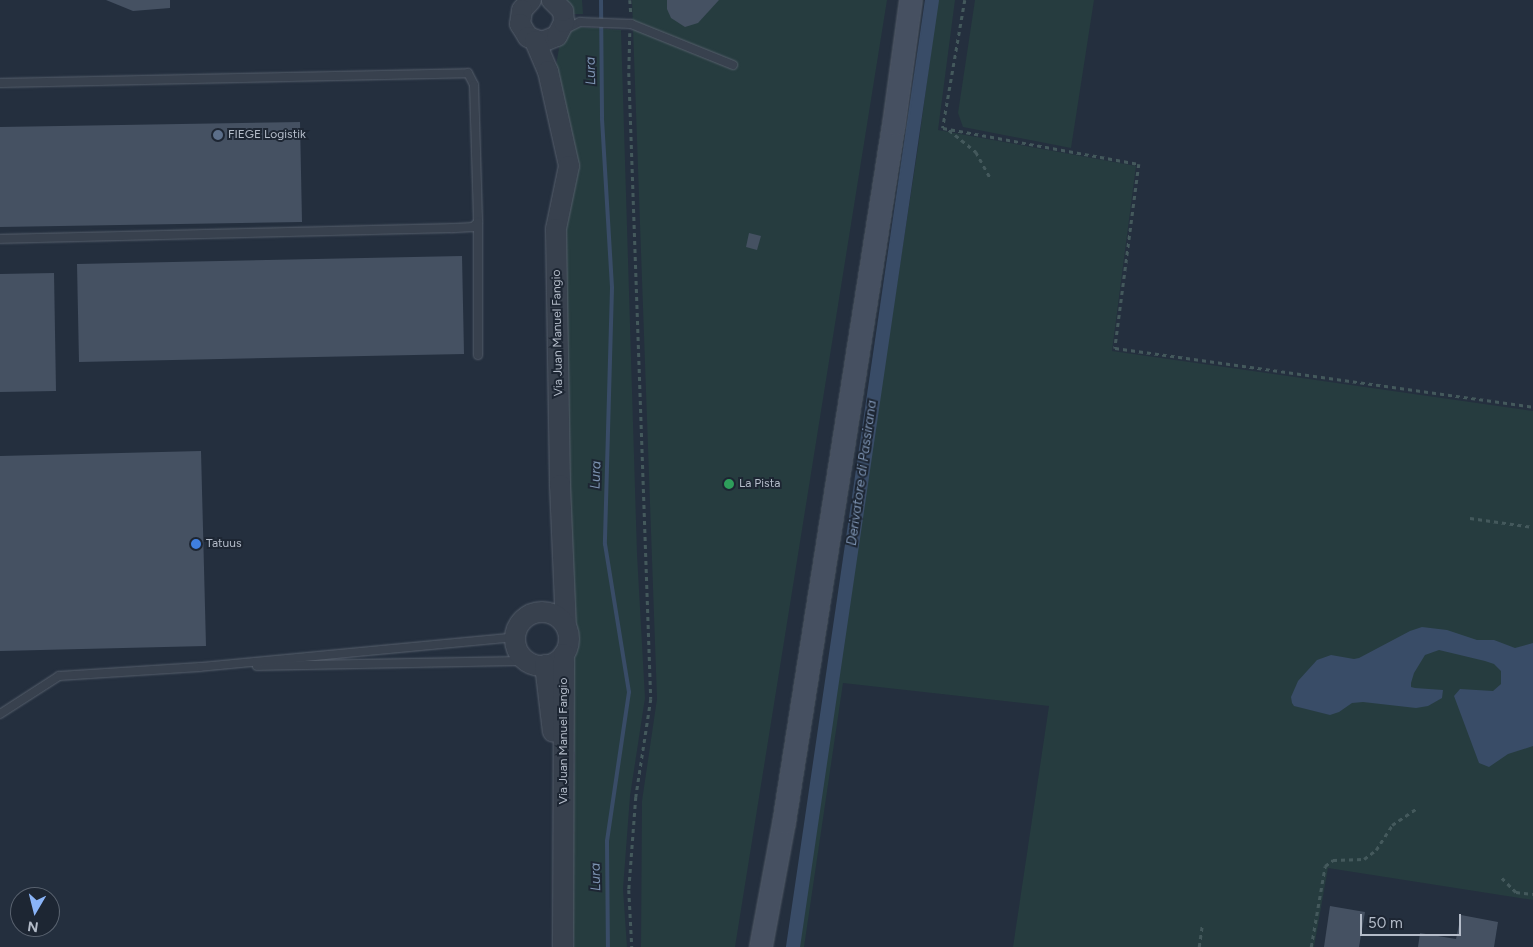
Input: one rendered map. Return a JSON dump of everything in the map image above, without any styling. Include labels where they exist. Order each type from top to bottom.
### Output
[{"type":"main road","points":[[761,947],[784,823],[894,124],[911,0]]},
{"type":"street","name":"Via Juan Manuel Fangio","points":[[528,1],[522,10],[520,24],[528,37],[534,41],[548,71],[569,166],[556,229],[564,598],[569,640],[564,654],[563,947]]},
{"type":"street","name":"Via Juan Manuel Fangio","points":[[548,71],[558,34],[564,22],[557,6]]},
{"type":"street","points":[[534,41],[542,42],[558,34]]},
{"type":"street","points":[[550,613],[564,598]]},
{"type":"street","points":[[515,637],[517,629],[527,617],[542,612],[556,616],[566,626]]},
{"type":"street","name":"Via Juan Manuel Fangio","points":[[515,637],[518,651],[537,663],[552,664],[564,654]]},
{"type":"street","name":"Via Juan Manuel Fangio","points":[[537,663],[563,828]]},
{"type":"lane","points":[[557,6],[580,22]]},
{"type":"lane","points":[[558,34],[580,22],[627,23],[733,64]]},
{"type":"lane","points":[[0,83],[468,73],[474,85],[478,222],[478,355]]},
{"type":"lane","points":[[0,239],[451,228],[473,227],[478,222]]},
{"type":"lane","points":[[0,714],[59,676],[200,667],[515,637]]},
{"type":"lane","points":[[200,667],[537,663]]},
{"type":"path","points":[[630,0],[627,23],[628,73],[651,699],[636,797],[629,890],[632,947]]},
{"type":"path","points":[[943,128],[964,0]]},
{"type":"path","points":[[943,128],[954,132],[976,152],[990,177]]},
{"type":"path","points":[[943,128],[1139,164],[1115,348],[1533,407]]},
{"type":"path","points":[[1470,518],[1533,527]]},
{"type":"path","points":[[1311,947],[1325,866],[1333,860],[1364,859],[1376,850],[1392,825],[1416,809]]},
{"type":"path","points":[[1502,878],[1516,892],[1533,894]]},
{"type":"path","points":[[1199,947],[1202,926]]},
{"type":"green space","points":[[562,0],[582,0],[583,14],[570,14]]},
{"type":"green space","name":"La Pista","points":[[632,0],[887,0],[735,947],[641,947],[642,801],[657,699]]},
{"type":"green space","points":[[938,0],[955,0],[938,130],[1136,166],[1112,351],[1533,411],[1533,900],[1328,868],[1314,947],[1013,947],[1049,706],[843,683],[804,947],[795,947],[918,147]]},
{"type":"green space","points":[[975,0],[1094,0],[1071,148],[963,127],[958,113]]},
{"type":"green space","points":[[580,27],[621,30],[637,554],[645,698],[630,796],[623,889],[627,947],[574,947],[567,808],[574,777],[575,753],[571,742],[562,229],[555,71],[561,37],[570,29]]},
{"type":"water","points":[[1422,627],[1447,630],[1477,640],[1494,640],[1515,648],[1533,643],[1533,746],[1508,754],[1489,767],[1479,763],[1454,696],[1460,689],[1493,691],[1501,684],[1501,671],[1494,664],[1439,650],[1425,655],[1414,673],[1411,683],[1411,687],[1415,688],[1443,690],[1442,698],[1428,706],[1416,708],[1363,702],[1352,703],[1339,712],[1330,715],[1294,706],[1292,703],[1291,697],[1298,681],[1317,660],[1331,655],[1354,659],[1359,658],[1410,631]]},
{"type":"building","points":[[106,0],[170,0],[170,8],[133,11]]},
{"type":"building","points":[[667,0],[719,0],[698,23],[685,27],[671,18],[667,9]]},
{"type":"building","points":[[300,122],[302,222],[0,227],[0,127]]},
{"type":"building","points":[[749,233],[761,236],[757,250],[746,247]]},
{"type":"building","points":[[462,256],[464,354],[79,362],[77,264]]},
{"type":"building","points":[[54,273],[56,391],[0,392],[0,274]]},
{"type":"building","points":[[201,451],[206,646],[0,651],[0,456]]},
{"type":"building","points":[[1330,906],[1365,912],[1359,947],[1324,947]]},
{"type":"building","points":[[1461,915],[1498,922],[1494,947],[1418,947],[1420,933],[1456,939]]},
{"type":"waterway","name":"Lura","points":[[601,0],[602,119],[612,288],[605,544],[629,692],[607,841],[608,947]]},
{"type":"waterway","name":"Derivatore di Passirana","points":[[793,947],[932,0]]},
{"type":"place","name":"FIEGE Logistik","points":[[218,135]]},
{"type":"place","name":"La Pista","points":[[729,484]]},
{"type":"place","name":"Tatuus","points":[[196,544]]}]
